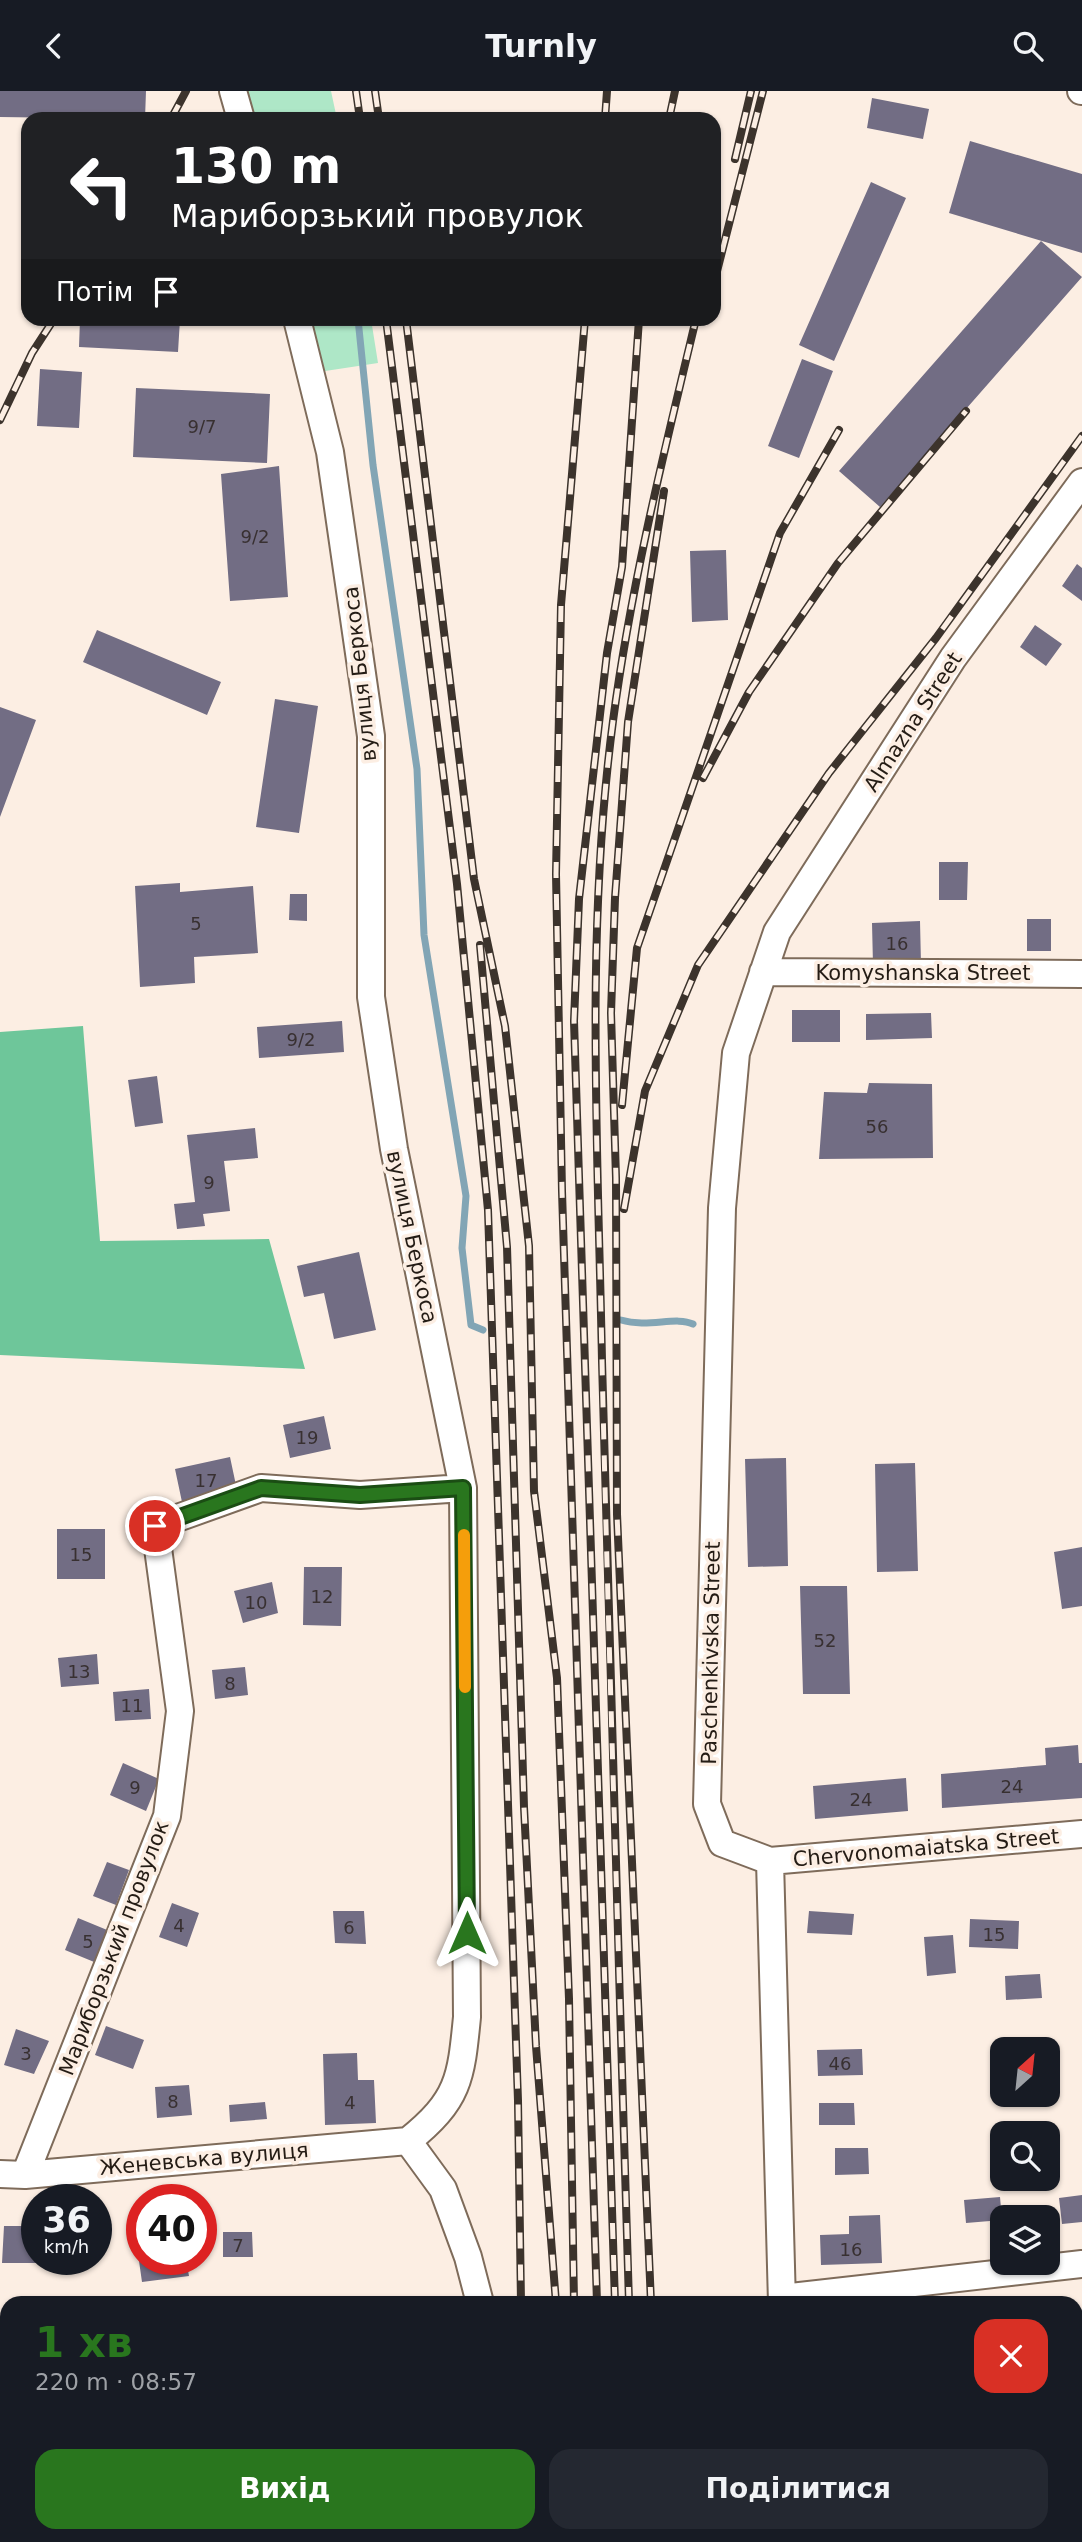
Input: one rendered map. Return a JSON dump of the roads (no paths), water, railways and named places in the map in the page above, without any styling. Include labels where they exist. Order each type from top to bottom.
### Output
[{"type":"street","points":[[233,91],[239,112]]},
{"type":"street","name":"вулиця Беркоса","points":[[299,326],[330,452],[371,736],[371,997],[394,1149],[463,1488],[467,2017],[456,2091],[433,2120],[408,2141]]},
{"type":"street","name":"Almazna Street","points":[[763,972],[777,932],[953,658],[1082,482]]},
{"type":"street","name":"Komyshanska Street","points":[[763,972],[1082,974]]},
{"type":"street","name":"Paschenkivska Street","points":[[763,972],[736,1053],[725,1146],[707,1804],[722,1843],[769,1861]]},
{"type":"street","name":"Мариборзький провулок","points":[[12,2175],[167,1816],[180,1711],[155,1526],[261,1488],[360,1495],[463,1488]]},
{"type":"street","name":"Chervonomaiatska Street","points":[[769,1861],[1082,1835]]},
{"type":"street","points":[[769,1861],[782,2296]]},
{"type":"street","points":[[408,2141],[443,2189],[468,2256],[478,2296]]},
{"type":"street","name":"Женевська вулиця","points":[[12,2175],[408,2141]]},
{"type":"street","points":[[823,2296],[1082,2264]]},
{"type":"waterway","points":[[359,326],[373,465],[417,769],[424,935],[466,1196],[462,1248],[471,1325],[483,1330]]},
{"type":"waterway","points":[[621,1320],[641,1323],[678,1321],[693,1324]]},
{"type":"railway","points":[[175,112],[186,91]]},
{"type":"railway","points":[[356,91],[359,112]]},
{"type":"railway","points":[[375,91],[378,112]]},
{"type":"railway","points":[[606,112],[607,91]]},
{"type":"railway","points":[[670,112],[675,91]]},
{"type":"railway","points":[[735,159],[751,91]]},
{"type":"railway","points":[[721,256],[763,91]]},
{"type":"railway","points":[[0,420],[32,353],[49,326]]},
{"type":"railway","points":[[387,326],[457,884],[488,1210],[518,2101],[521,2296]]},
{"type":"railway","points":[[407,326],[474,879],[505,1026],[529,1246],[534,1491],[557,1678],[569,1999],[574,2296]]},
{"type":"railway","points":[[584,326],[561,605],[556,874],[562,1191],[597,2296]]},
{"type":"railway","points":[[615,2296],[574,1021],[579,899],[607,653],[622,567],[639,326]]},
{"type":"railway","points":[[629,2296],[596,1121],[596,961],[604,801],[620,670],[649,519],[694,326]]},
{"type":"railway","points":[[703,778],[749,692],[838,563],[966,411]]},
{"type":"railway","points":[[622,1105],[637,948],[780,533],[839,430]]},
{"type":"railway","points":[[624,1209],[645,1091],[698,965],[829,773],[936,638],[1082,436]]},
{"type":"railway","points":[[651,2296],[617,1514],[616,1178],[611,1013],[615,898],[628,722],[664,491]]},
{"type":"railway","points":[[480,945],[507,1247],[524,1807],[536,2046],[555,2296]]}]
